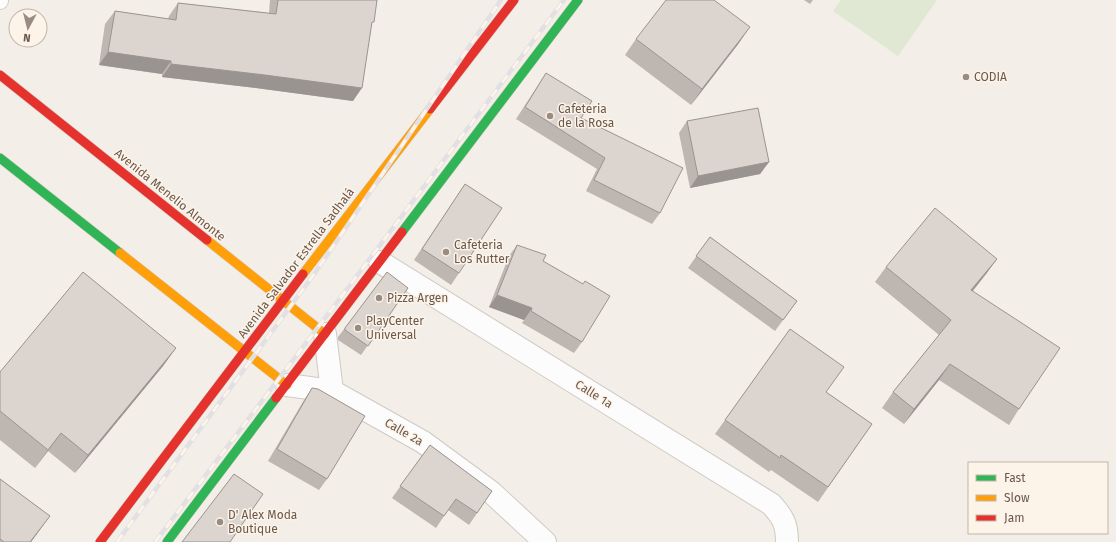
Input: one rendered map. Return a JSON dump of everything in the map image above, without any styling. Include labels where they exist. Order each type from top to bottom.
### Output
[{"type":"main road","name":"Avenida Salvador Estrella Sadhalá","points":[[100,542],[283,300],[514,0]]},
{"type":"main road","points":[[167,542],[578,0]]},
{"type":"main road","name":"Avenida Menelio Almonte","points":[[0,75],[325,334]]},
{"type":"main road","points":[[0,158],[245,350],[287,385]]},
{"type":"street","name":"Calle 1a","points":[[380,262],[771,504],[781,516],[787,530],[787,542]]},
{"type":"street","points":[[325,334],[332,391]]},
{"type":"street","name":"Calle 2a","points":[[287,385],[332,391],[423,442],[491,492],[545,542]]},
{"type":"green space","points":[[841,0],[937,0],[898,56],[833,11]]},
{"type":"building","points":[[278,0],[377,0],[374,22],[372,22],[362,88],[171,64],[171,61],[108,52],[115,11],[176,20],[178,3],[276,14]]},
{"type":"building","points":[[666,0],[714,0],[750,27],[702,89],[636,39]]},
{"type":"building","points":[[546,73],[592,101],[581,118],[683,168],[660,213],[594,180],[605,158],[525,107]]},
{"type":"building","points":[[758,108],[769,162],[698,176],[687,121]]},
{"type":"building","points":[[465,184],[502,208],[459,273],[422,249]]},
{"type":"building","points":[[935,208],[997,259],[971,290],[1060,348],[1019,409],[950,364],[914,409],[893,392],[951,320],[886,267]]},
{"type":"building","points":[[710,237],[797,301],[783,320],[696,256]]},
{"type":"building","points":[[517,245],[546,255],[543,261],[583,284],[585,281],[610,296],[582,342],[531,311],[532,308],[497,295]]},
{"type":"building","points":[[83,272],[176,348],[88,455],[61,433],[48,450],[0,411],[0,372]]},
{"type":"building","points":[[387,272],[408,288],[368,346],[345,330],[345,328]]},
{"type":"building","points":[[790,329],[844,367],[826,392],[872,424],[828,487],[781,455],[780,458],[725,420]]},
{"type":"building","points":[[312,388],[318,389],[365,416],[327,479],[277,449]]},
{"type":"building","points":[[430,445],[492,491],[477,513],[456,499],[444,516],[400,486]]},
{"type":"building","name":"D' Alex Moda Boutique","points":[[234,474],[263,494],[230,542],[182,542]]},
{"type":"building","points":[[0,479],[50,516],[30,542],[4,542],[0,539]]},
{"type":"railway","points":[[117,542],[315,273],[501,0]]},
{"type":"railway","points":[[155,542],[564,0]]},
{"type":"traffic: fast","points":[[402,232],[578,0]]},
{"type":"traffic: fast","points":[[0,158],[120,253]]},
{"type":"traffic: fast","points":[[167,542],[276,398]]},
{"type":"traffic: slow","points":[[303,274],[430,109]]},
{"type":"traffic: slow","points":[[207,240],[325,334]]},
{"type":"traffic: slow","points":[[120,253],[287,385]]},
{"type":"traffic: jam","points":[[430,109],[514,0]]},
{"type":"traffic: jam","points":[[0,75],[207,240]]},
{"type":"traffic: jam","points":[[276,398],[402,232]]},
{"type":"traffic: jam","points":[[100,542],[303,274]]},
{"type":"place","name":"CODIA","points":[[966,77]]},
{"type":"place","name":"Cafeteria de la Rosa","points":[[550,116]]},
{"type":"place","name":"Cafeteria Los Rutter","points":[[446,252]]},
{"type":"place","name":"Pizza Argen","points":[[379,298]]},
{"type":"place","name":"PlayCenter Universal","points":[[358,328]]},
{"type":"place","name":"D' Alex Moda Boutique","points":[[220,522]]}]
